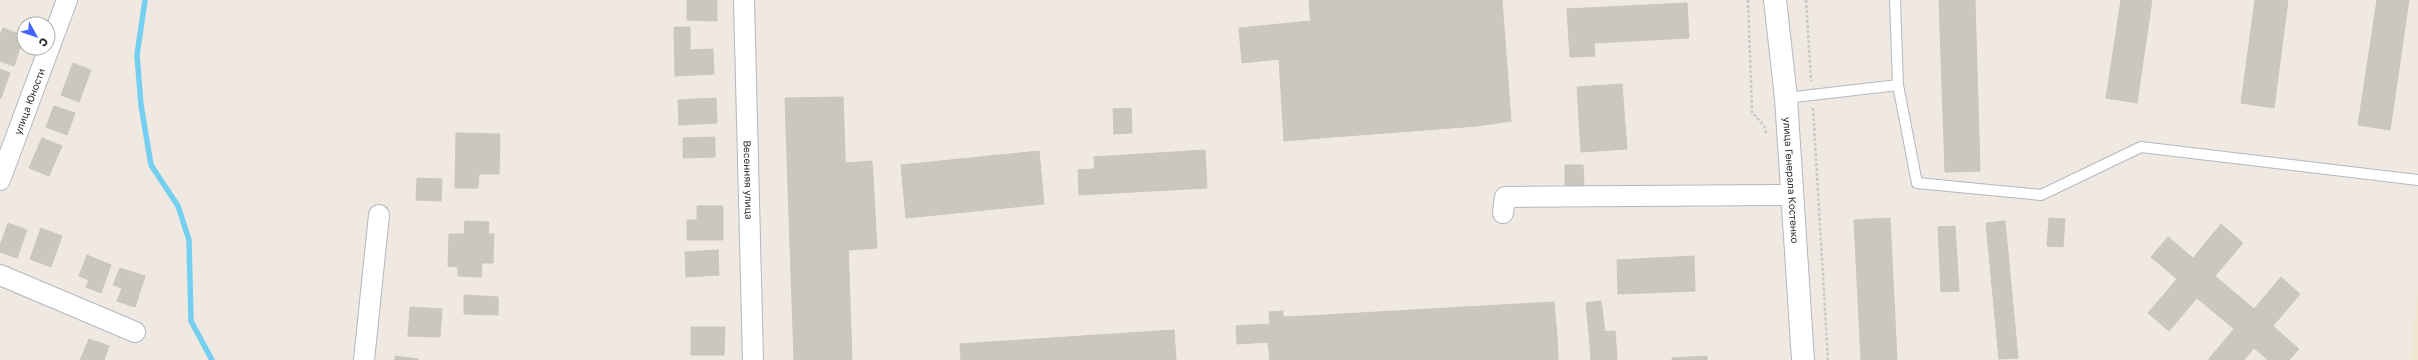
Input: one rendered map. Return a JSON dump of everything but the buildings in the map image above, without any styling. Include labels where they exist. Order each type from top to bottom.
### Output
[{"type":"main road","name":"улица Генерала Костенко","points":[[1775,0],[1786,98],[1803,360]]},
{"type":"street","name":"улица Юности","points":[[0,180],[67,0]]},
{"type":"street","name":"Весенняя улица","points":[[744,0],[753,360]]},
{"type":"street","points":[[1503,213],[1505,197],[1792,195]]},
{"type":"street","points":[[364,360],[379,215]]},
{"type":"street","points":[[0,275],[135,332]]},
{"type":"lane","points":[[1896,0],[1898,85],[1917,183],[2041,195],[2141,147],[2418,180]]},
{"type":"lane","points":[[1786,98],[1898,85]]},
{"type":"path","points":[[1806,0],[1828,360]]},
{"type":"shaded area","points":[[2418,290],[2418,360],[2410,360]]},
{"type":"waterway","points":[[145,0],[137,55],[141,105],[151,165],[178,206],[189,240],[191,321],[212,360]]}]
